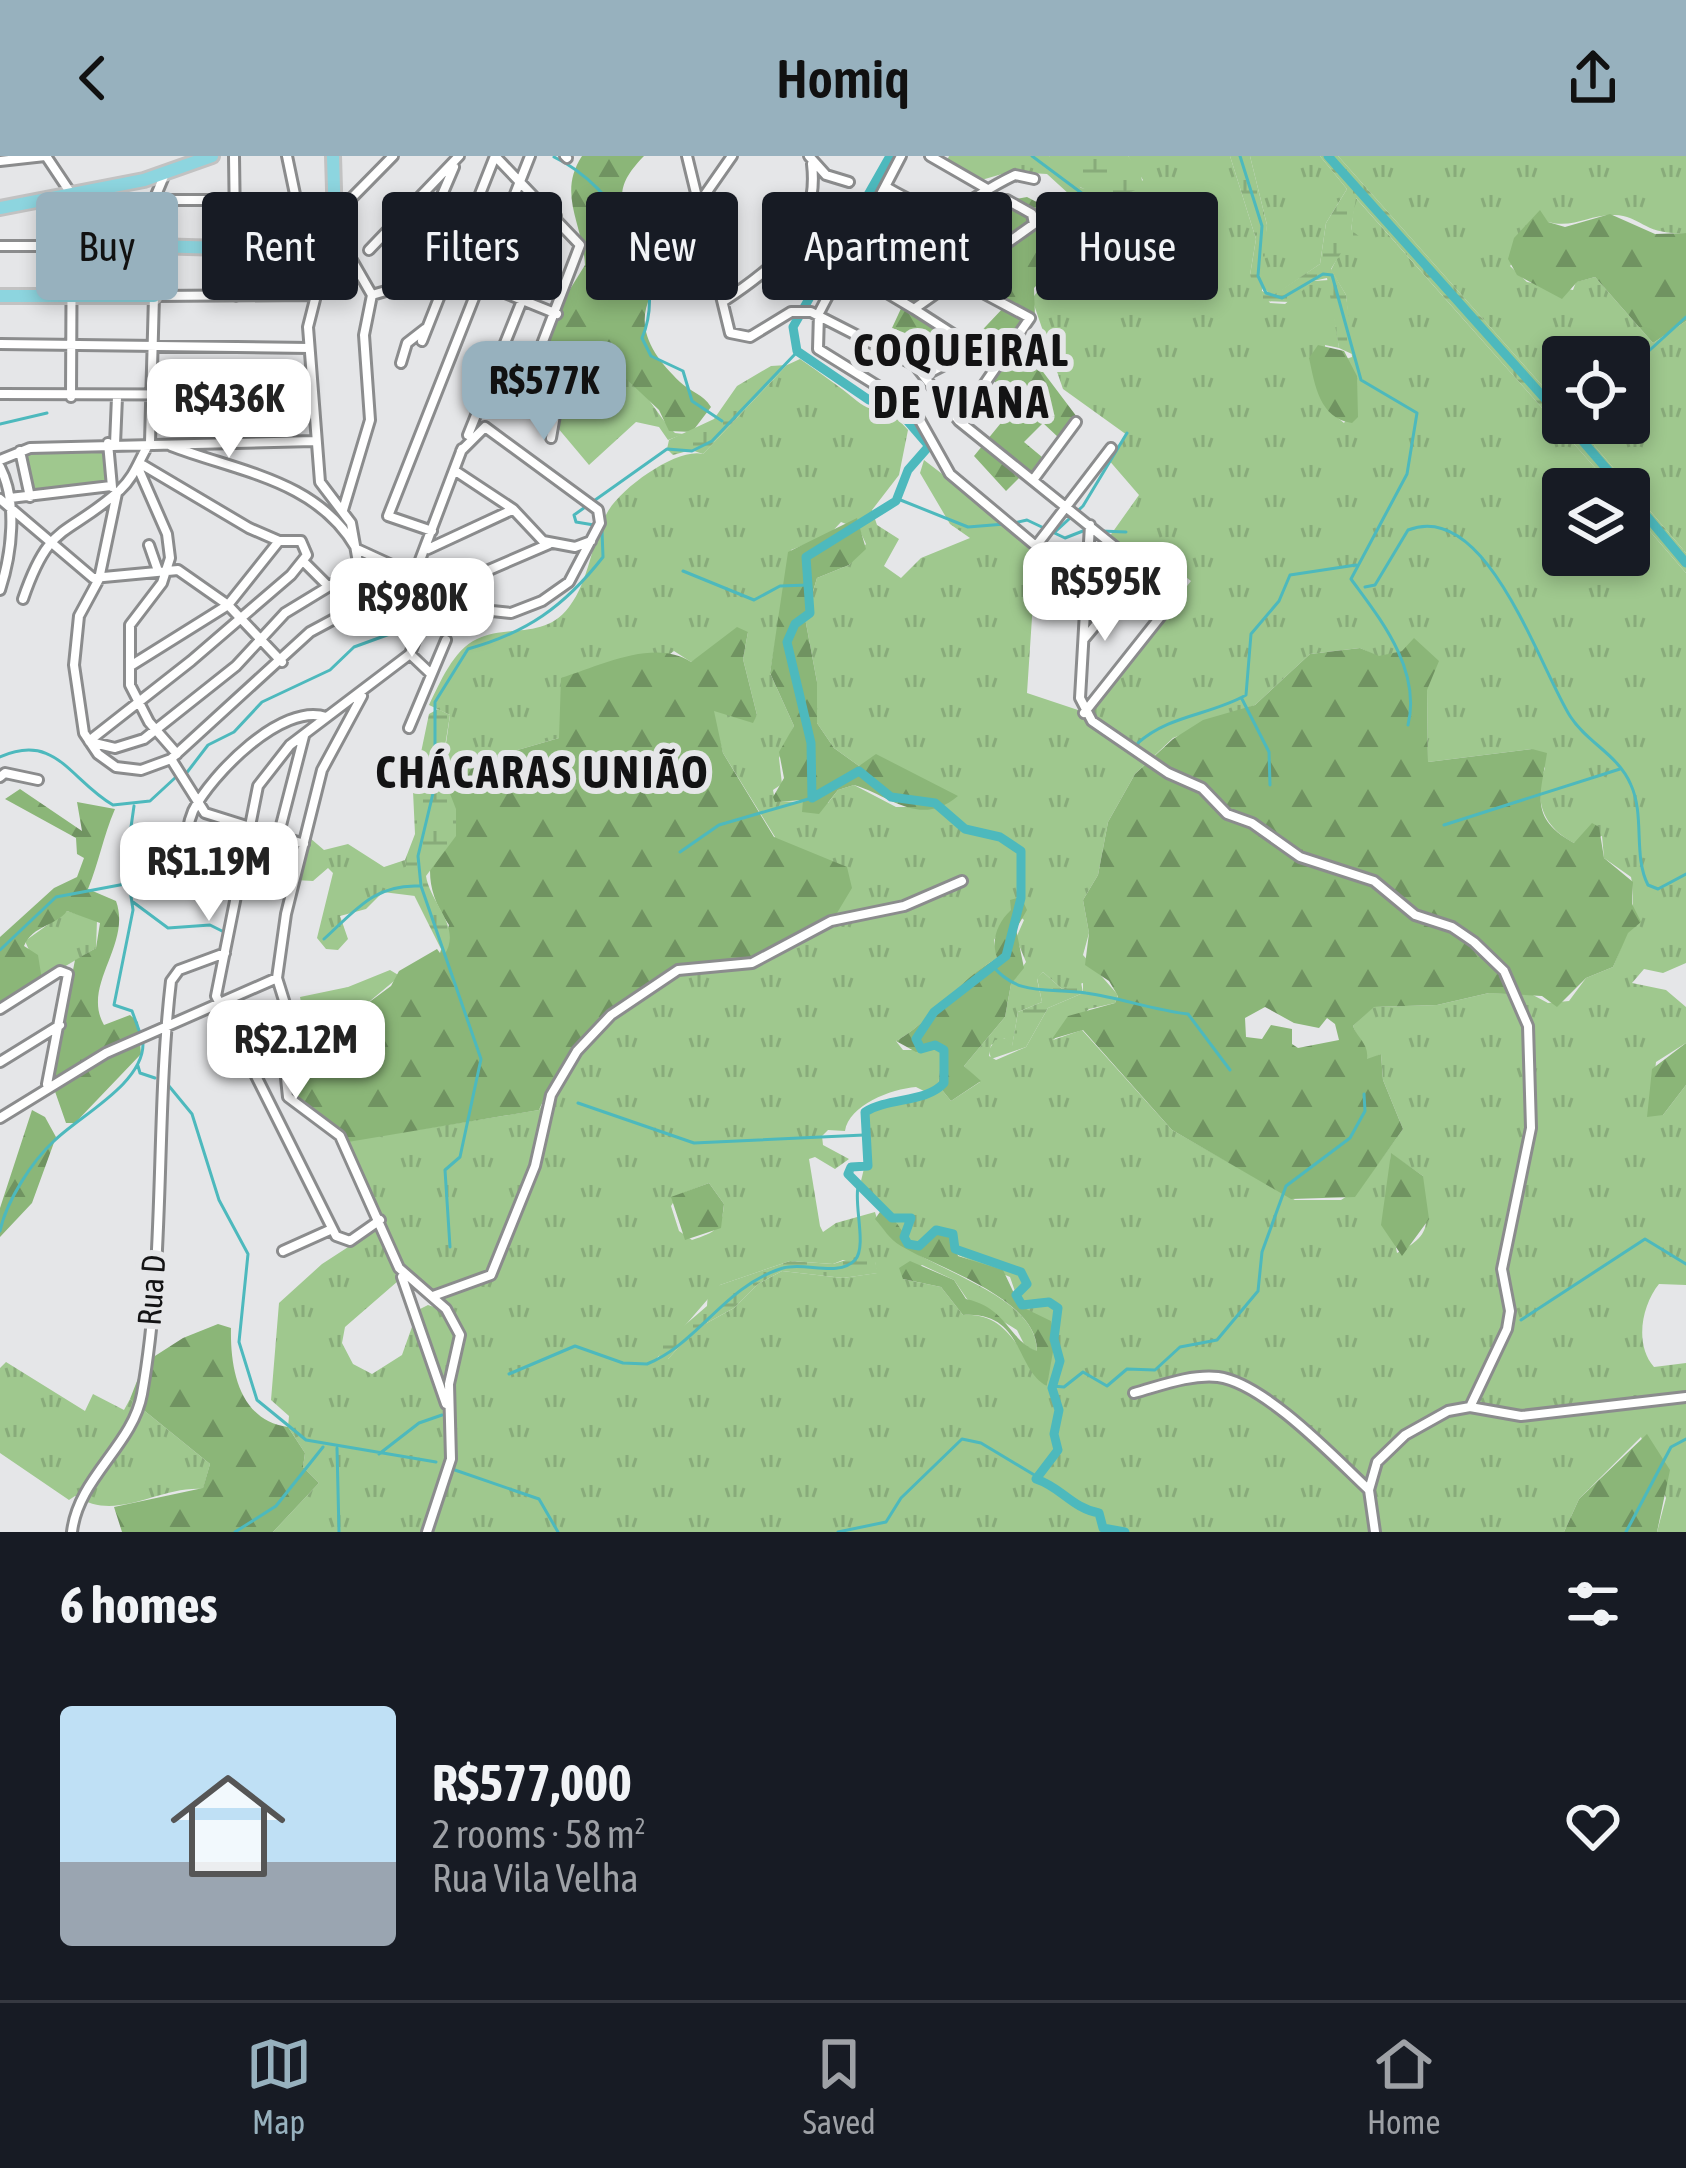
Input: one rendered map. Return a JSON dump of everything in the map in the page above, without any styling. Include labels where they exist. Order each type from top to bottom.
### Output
[{"type":"main road","points":[[86,192],[165,175],[212,156]]},
{"type":"main road","points":[[333,156],[334,192]]},
{"type":"main road","points":[[0,208],[36,202]]},
{"type":"main road","points":[[0,296],[36,295]]},
{"type":"street","points":[[0,161],[45,156],[70,192]]},
{"type":"street","points":[[234,156],[235,192]]},
{"type":"street","points":[[287,156],[295,192]]},
{"type":"street","points":[[358,196],[393,156]]},
{"type":"street","points":[[480,192],[495,156],[532,192]]},
{"type":"street","points":[[518,192],[530,156]]},
{"type":"street","points":[[687,156],[698,192]]},
{"type":"street","points":[[707,192],[732,156]]},
{"type":"street","points":[[883,192],[901,156]]},
{"type":"street","points":[[930,156],[989,190]]},
{"type":"street","points":[[427,192],[459,157]]},
{"type":"street","points":[[445,192],[459,157]]},
{"type":"street","points":[[811,160],[849,182]]},
{"type":"street","points":[[811,160],[812,206],[801,234],[754,282],[724,302],[726,328],[742,337],[798,310],[815,312],[925,375],[959,421],[1169,589],[1172,602],[1084,712]]},
{"type":"street","points":[[158,192],[165,175]]},
{"type":"street","points":[[886,187],[936,212],[964,208],[1015,175],[1034,178]]},
{"type":"street","points":[[1012,203],[1032,214],[1034,224],[1012,239]]},
{"type":"street","points":[[551,438],[558,398],[526,387],[580,251],[562,222]]},
{"type":"street","points":[[369,250],[382,237]]},
{"type":"street","points":[[0,246],[36,246]]},
{"type":"street","points":[[343,510],[370,420],[364,335],[372,295],[358,268]]},
{"type":"street","points":[[372,295],[382,292]]},
{"type":"street","points":[[71,300],[71,397]]},
{"type":"street","points":[[23,599],[40,551],[140,467],[150,442],[154,300]]},
{"type":"street","points":[[315,300],[309,348],[314,441],[322,488],[343,510],[359,568],[379,596],[403,605],[418,628],[410,654],[282,753],[258,786],[216,996],[332,1229],[350,1241],[380,1220]]},
{"type":"street","points":[[422,341],[439,300]]},
{"type":"street","points":[[432,531],[388,516],[475,300]]},
{"type":"street","points":[[403,605],[525,300],[557,314]]},
{"type":"street","points":[[822,300],[815,312],[821,352],[913,407],[950,474],[1036,546],[1083,611]]},
{"type":"street","points":[[900,300],[1001,365]]},
{"type":"street","points":[[914,308],[925,300]]},
{"type":"street","points":[[959,421],[1030,318],[994,300]]},
{"type":"street","points":[[401,363],[407,343],[425,329]]},
{"type":"street","points":[[0,344],[309,348]]},
{"type":"street","points":[[925,375],[979,347]]},
{"type":"street","points":[[0,394],[311,394]]},
{"type":"street","points":[[117,397],[111,444],[114,490],[99,579],[79,616],[74,665],[78,715],[88,741],[105,760],[123,769],[149,769],[174,756],[310,632],[379,596]]},
{"type":"street","points":[[1033,480],[1076,422]]},
{"type":"street","points":[[1,589],[6,501],[0,464],[20,451],[150,442],[170,445],[312,498],[335,515],[357,549],[492,610],[520,610],[569,582],[600,523],[598,510],[485,427],[461,451]]},
{"type":"street","points":[[170,445],[205,440],[314,441]]},
{"type":"street","points":[[1036,546],[1112,448]]},
{"type":"street","points":[[20,451],[31,496]]},
{"type":"street","points":[[140,467],[226,517],[279,541],[303,542],[305,563],[327,585]]},
{"type":"street","points":[[140,467],[167,534],[170,568],[130,625],[130,685],[138,705],[174,756],[196,805],[209,816],[250,832],[304,844]]},
{"type":"street","points":[[454,470],[514,509],[550,543]]},
{"type":"street","points":[[6,501],[114,490]]},
{"type":"street","points":[[6,501],[82,572],[99,579],[170,568],[228,605],[282,662]]},
{"type":"street","points":[[426,549],[514,509]]},
{"type":"street","points":[[1084,712],[1083,611],[1090,525]]},
{"type":"street","points":[[132,665],[228,605],[279,541]]},
{"type":"street","points":[[446,589],[550,543],[575,547],[592,541]]},
{"type":"street","points":[[148,545],[157,568]]},
{"type":"street","points":[[88,741],[138,705],[305,563]]},
{"type":"street","points":[[88,741],[122,748],[156,730],[236,666],[258,637],[327,585],[359,568]]},
{"type":"street","points":[[1083,640],[1143,568]]},
{"type":"street","points":[[409,728],[446,640]]},
{"type":"street","points":[[410,654],[430,673]]},
{"type":"street","points":[[370,685],[328,754],[304,844],[278,978],[296,1039],[286,1078],[289,1097],[340,1136],[380,1220],[449,1411]]},
{"type":"street","points":[[1084,712],[1168,773],[1202,788],[1227,814],[1252,823],[1300,857],[1374,881],[1414,915],[1452,927],[1474,942],[1504,971],[1528,1027],[1532,1128],[1502,1269],[1510,1311],[1507,1329],[1470,1407]]},
{"type":"street","points":[[137,866],[151,878],[182,877],[196,805],[236,757],[265,735],[308,715],[328,717]]},
{"type":"street","points":[[278,837],[304,734]]},
{"type":"street","points":[[0,777],[4,773],[38,780]]},
{"type":"street","points":[[431,1296],[491,1275],[535,1166],[550,1095],[577,1052],[611,1015],[678,970],[752,963],[840,918],[904,906],[962,881]]},
{"type":"street","name":"Rua D","points":[[73,1532],[78,1504],[142,1394],[166,1029],[175,973],[225,953]]},
{"type":"street","points":[[0,1009],[63,970],[68,979],[47,1085]]},
{"type":"street","points":[[0,1118],[47,1085],[278,978]]},
{"type":"street","points":[[0,1062],[60,1024]]},
{"type":"street","points":[[272,1103],[289,1097]]},
{"type":"street","points":[[283,1251],[332,1229]]},
{"type":"street","points":[[399,1268],[451,1316],[460,1335],[449,1411],[451,1459],[427,1532]]},
{"type":"street","points":[[1134,1393],[1188,1379],[1234,1381],[1330,1452],[1369,1490]]},
{"type":"street","points":[[1375,1532],[1369,1490],[1377,1462],[1390,1445],[1448,1411],[1470,1407],[1521,1417],[1686,1397]]},
{"type":"green space","points":[[582,156],[644,156],[622,192],[586,192],[586,300],[649,300],[645,319],[649,342],[671,372],[711,407],[692,432],[669,431],[659,410],[604,358],[578,366],[568,381],[540,367],[567,294],[585,265],[571,196]]},
{"type":"green space","points":[[949,156],[1049,156],[1081,188],[1107,192],[1067,192],[1047,174],[1009,172],[978,181],[946,163]]},
{"type":"green space","points":[[1049,156],[1128,156],[1140,170],[1143,186],[1131,192],[1095,192],[1056,168]]},
{"type":"green space","points":[[1128,156],[1230,156],[1256,239],[1250,275],[1270,303],[1285,304],[1313,281],[1329,280],[1339,348],[1325,345],[1328,410],[1344,423],[1356,392],[1346,359],[1352,357],[1346,295],[1331,270],[1351,231],[1355,197],[1542,408],[1542,444],[1574,444],[1595,468],[1542,468],[1542,576],[1650,576],[1650,531],[1686,573],[1686,963],[1663,973],[1644,969],[1632,983],[1666,990],[1686,1007],[1686,1043],[1656,1062],[1651,1106],[1663,1115],[1686,1085],[1686,1285],[1659,1284],[1648,1303],[1642,1336],[1654,1367],[1686,1363],[1686,1532],[1657,1532],[1666,1498],[1641,1437],[1579,1499],[1564,1532],[273,1532],[319,1483],[303,1467],[305,1453],[288,1427],[289,1416],[271,1400],[279,1303],[322,1264],[382,1225],[347,1141],[539,1110],[580,1044],[775,837],[723,753],[713,716],[714,710],[752,722],[757,715],[743,659],[748,632],[691,662],[674,651],[559,738],[442,772],[450,715],[429,705],[448,668],[477,639],[537,628],[559,617],[582,585],[614,503],[665,463],[703,454],[787,365],[800,359],[864,406],[895,417],[908,430],[899,475],[872,510],[877,525],[899,539],[884,566],[901,578],[921,558],[970,538],[950,524],[920,473],[924,460],[1001,519],[1036,557],[1027,693],[1087,713],[1191,581],[1152,551],[1140,564],[1107,540],[1139,495],[1107,458],[1127,435],[1063,389],[1032,299],[1036,293],[1036,300],[1218,300],[1218,192],[1130,192],[1143,180]],"holes":[[[841,522],[859,529],[866,544],[849,565],[817,578],[805,618],[817,682],[817,723],[834,748],[859,766],[870,762],[942,807],[896,807],[854,785],[838,790],[828,803],[775,801],[773,790],[782,784],[779,758],[794,726],[770,673],[791,550],[829,535]],[[1360,648],[1379,657],[1402,651],[1427,690],[1428,762],[1532,749],[1545,768],[1540,791],[1548,821],[1574,843],[1602,836],[1604,858],[1631,877],[1633,889],[1632,912],[1613,967],[1586,978],[1569,1001],[1548,1003],[1531,994],[1489,993],[1437,1005],[1373,1007],[1353,1026],[1367,1061],[1381,1054],[1383,1080],[1403,1129],[1361,1187],[1341,1200],[1295,1200],[1172,1130],[1082,1030],[1053,1040],[1089,1009],[1115,1003],[1118,995],[1083,955],[1089,933],[1083,900],[1098,875],[1108,822],[1135,774],[1173,738],[1255,705],[1310,654]],[[1012,910],[1024,920],[1016,938],[1026,962],[1011,984],[1005,1017],[964,1066],[980,1082],[951,1101],[938,1085],[943,1050],[903,1050],[896,1041],[997,958],[994,940]],[[1043,972],[1062,989],[1083,983],[1083,993],[1048,1008],[1026,1047],[996,1060],[989,1056],[991,1045],[1005,1038],[1012,1047],[1018,1012],[1042,1002],[1037,979]],[[916,1087],[930,1094],[862,1114],[866,1160],[861,1181],[913,1244],[953,1237],[958,1255],[1010,1277],[1020,1306],[1053,1328],[1047,1386],[1004,1329],[979,1316],[963,1315],[941,1287],[903,1279],[922,1265],[954,1280],[967,1299],[1017,1330],[1025,1346],[1037,1352],[1031,1328],[1014,1308],[905,1247],[885,1230],[875,1212],[836,1223],[823,1232],[820,1226],[809,1159],[815,1157],[835,1169],[849,1159],[823,1145],[822,1136],[828,1130],[845,1131],[854,1113],[873,1100]],[[1391,1154],[1423,1176],[1426,1211],[1420,1237],[1397,1253],[1387,1201]],[[709,1183],[724,1204],[716,1228],[692,1240],[679,1231],[671,1206],[678,1195]],[[397,1257],[443,1302],[437,1308],[428,1305],[418,1310],[402,1355],[372,1374],[353,1364],[342,1343],[345,1327],[401,1275],[392,1259]],[[790,1261],[875,1262],[877,1273],[843,1278],[782,1271],[758,1284],[734,1308],[694,1330],[668,1359],[657,1358],[720,1285]]]},
{"type":"green space","points":[[1230,156],[1250,156],[1267,225],[1262,291],[1272,296],[1320,264],[1326,223],[1347,189],[1320,156],[1338,156],[1542,385],[1542,408],[1356,198],[1351,230],[1360,237],[1359,245],[1346,245],[1331,269],[1346,295],[1354,355],[1339,348],[1327,278],[1313,281],[1290,302],[1260,301],[1250,275],[1256,239]]},
{"type":"green space","points":[[1250,156],[1320,156],[1347,189],[1326,223],[1320,264],[1272,297],[1259,282],[1267,225]]},
{"type":"green space","points":[[1338,156],[1686,156],[1686,233],[1660,231],[1614,215],[1566,224],[1548,222],[1510,266],[1527,282],[1573,290],[1576,282],[1595,277],[1647,336],[1542,336],[1542,385]]},
{"type":"green space","points":[[1027,197],[1036,202],[1035,317],[1019,340],[1080,421],[1059,438],[1043,423],[1024,442],[1042,457],[1027,477],[1023,474],[1006,491],[974,456],[1018,402],[989,377],[996,367],[970,343],[1005,306],[994,300],[1012,300],[1012,200]]},
{"type":"green space","points":[[1540,210],[1548,222],[1565,227],[1610,214],[1655,234],[1686,233],[1686,321],[1653,343],[1595,277],[1577,282],[1562,299],[1517,275],[1508,259],[1514,238]]},
{"type":"green space","points":[[905,300],[928,300],[916,307],[946,327],[912,365],[903,359],[905,333],[892,328]]},
{"type":"green space","points":[[1686,321],[1686,553],[1650,511],[1650,468],[1613,468],[1593,444],[1650,444],[1650,340],[1653,343]]},
{"type":"green space","points":[[1318,345],[1344,351],[1357,376],[1358,417],[1352,423],[1332,415],[1320,399],[1309,358]]},
{"type":"green space","points":[[595,357],[621,368],[675,433],[684,434],[668,440],[659,427],[636,422],[589,465],[552,421],[578,366]]},
{"type":"green space","points":[[787,365],[703,454],[691,450],[673,455],[667,449],[669,440],[714,419],[737,386],[771,366]]},
{"type":"green space","points":[[1574,444],[1593,444],[1613,468],[1595,468]]},
{"type":"green space","points":[[102,445],[106,486],[31,495],[27,453]]},
{"type":"green space","points":[[1650,511],[1686,553],[1686,573],[1650,531]]},
{"type":"green space","points":[[857,518],[866,549],[849,565],[817,578],[805,618],[817,682],[817,723],[834,748],[859,766],[876,754],[958,796],[931,809],[906,807],[854,785],[838,790],[819,814],[802,812],[803,800],[775,802],[773,797],[784,778],[779,752],[794,726],[770,673],[788,552]]},
{"type":"green space","points":[[737,627],[748,632],[743,659],[757,715],[753,723],[714,711],[723,753],[774,837],[847,867],[852,888],[834,918],[748,963],[672,971],[580,1044],[552,1081],[539,1110],[348,1142],[301,1104],[291,1083],[295,1014],[301,1012],[310,1026],[327,1020],[337,1004],[364,1006],[391,986],[399,971],[437,949],[440,953],[449,925],[438,906],[430,873],[450,788],[442,772],[559,738],[561,678],[644,653],[676,655],[691,662]]},
{"type":"green space","points":[[1414,638],[1439,661],[1427,690],[1428,762],[1532,749],[1547,753],[1541,793],[1544,814],[1559,834],[1574,843],[1592,823],[1599,827],[1604,858],[1633,882],[1632,904],[1641,922],[1628,933],[1613,967],[1586,978],[1557,1007],[1542,996],[1489,993],[1437,1005],[1374,1007],[1353,1026],[1365,1045],[1367,1059],[1381,1054],[1383,1080],[1403,1129],[1355,1197],[1291,1199],[1172,1130],[1083,1030],[1052,1039],[1068,1016],[1115,1003],[1118,996],[1109,981],[1085,965],[1089,933],[1083,900],[1098,875],[1108,822],[1135,774],[1173,739],[1203,720],[1255,705],[1310,654],[1360,648],[1379,656],[1402,651]],"holes":[[[1265,1007],[1294,1023],[1319,1028],[1327,1018],[1335,1024],[1339,1040],[1298,1048],[1292,1044],[1292,1029],[1271,1025],[1262,1039],[1246,1037],[1245,1018]]]},
{"type":"green space","points":[[438,709],[450,715],[441,771],[456,809],[456,836],[426,876],[448,925],[449,945],[444,955],[410,887],[405,860],[415,834],[413,791],[429,714]]},
{"type":"green space","points":[[20,789],[82,831],[77,802],[115,809],[88,889],[116,901],[119,917],[98,995],[99,1010],[104,1025],[130,1015],[138,1022],[141,1054],[75,1123],[66,1123],[51,1080],[75,960],[96,948],[100,923],[67,911],[33,934],[24,946],[38,955],[42,980],[0,1005],[0,937],[54,888],[77,877],[84,858],[77,854],[76,838],[5,799]]},
{"type":"green space","points":[[310,838],[324,850],[348,844],[384,867],[405,860],[415,896],[383,892],[366,909],[340,916],[348,939],[338,950],[326,949],[317,938],[333,873],[328,868],[313,881],[295,880]]},
{"type":"green space","points":[[1021,897],[1027,910],[1016,929],[1024,968],[1011,984],[1005,1017],[964,1066],[981,1081],[951,1101],[938,1085],[943,1049],[916,1052],[896,1041],[997,958],[999,926],[1011,910],[1010,900]]},
{"type":"green space","points":[[67,911],[97,920],[96,948],[42,980],[25,941]]},
{"type":"green space","points":[[390,970],[400,976],[364,1006],[342,1002],[322,1023],[305,1023],[300,997],[348,987]]},
{"type":"green space","points":[[1043,972],[1062,989],[1081,982],[1083,993],[1048,1008],[1026,1047],[991,1059],[989,1050],[995,1040],[1006,1038],[1012,1046],[1018,1012],[1042,1002],[1037,978]]},
{"type":"green space","points":[[1686,1043],[1686,1085],[1663,1115],[1647,1117],[1652,1069]]},
{"type":"green space","points":[[32,1110],[45,1117],[56,1137],[32,1203],[0,1237],[0,1208]]},
{"type":"green space","points":[[1391,1153],[1423,1176],[1429,1219],[1402,1256],[1381,1225]]},
{"type":"green space","points":[[709,1183],[724,1204],[721,1228],[685,1240],[671,1197]]},
{"type":"green space","points":[[884,1206],[912,1244],[926,1243],[933,1229],[953,1236],[958,1256],[1003,1270],[1020,1306],[1051,1321],[1055,1340],[1047,1386],[997,1322],[963,1315],[941,1287],[903,1279],[899,1268],[910,1261],[954,1280],[966,1299],[991,1310],[1037,1351],[1033,1332],[1004,1300],[893,1240],[875,1219]]},
{"type":"green space","points":[[862,1255],[875,1261],[878,1273],[843,1278],[782,1271],[758,1284],[734,1308],[694,1330],[668,1359],[657,1361],[664,1343],[707,1306],[708,1292],[714,1287],[790,1261],[833,1264]]},
{"type":"green space","points":[[218,1324],[231,1328],[236,1376],[249,1404],[272,1423],[288,1427],[305,1453],[303,1467],[319,1483],[273,1532],[122,1532],[114,1507],[203,1488],[210,1464],[130,1399],[144,1363],[183,1338]]},
{"type":"green space","points":[[6,1362],[85,1411],[93,1394],[124,1410],[130,1399],[210,1464],[203,1489],[122,1505],[91,1503],[75,1496],[69,1500],[0,1453],[0,1368]]},
{"type":"green space","points":[[1647,1434],[1670,1470],[1657,1532],[1564,1532],[1579,1499]]},
{"type":"waterway","points":[[890,156],[793,327],[797,351],[869,400],[898,410],[929,446],[908,470],[896,501],[806,557],[810,613],[795,624],[787,642],[811,743],[812,798],[859,771],[891,797],[935,803],[965,829],[1000,837],[1021,851],[1021,898],[1006,956],[934,1012],[916,1039],[921,1049],[935,1045],[944,1050],[944,1083],[927,1094],[865,1112],[868,1166],[851,1167],[848,1174],[892,1218],[911,1218],[904,1237],[908,1244],[919,1246],[936,1230],[953,1234],[955,1249],[1021,1272],[1027,1284],[1016,1295],[1022,1305],[1049,1302],[1058,1308],[1054,1339],[1060,1361],[1052,1388],[1059,1410],[1054,1434],[1058,1450],[1036,1479],[1099,1513],[1103,1528],[1125,1532]]},
{"type":"waterway","points":[[1032,156],[1080,192]]},
{"type":"waterway","points":[[1240,156],[1262,226],[1258,276],[1266,293],[1282,298],[1323,274],[1332,275],[1361,380],[1417,413],[1407,474],[1351,579],[1403,663],[1411,704],[1408,725]]},
{"type":"waterway","points":[[1328,156],[1542,395]]},
{"type":"waterway","points":[[554,157],[597,188],[631,234],[649,286],[649,313],[642,338],[651,356],[683,371],[692,401],[722,421]]},
{"type":"waterway","points":[[1650,350],[1686,317]]},
{"type":"waterway","points":[[594,525],[576,522],[574,515],[667,449],[692,451],[712,441],[798,351]]},
{"type":"waterway","points":[[0,424],[47,413]]},
{"type":"waterway","points":[[1055,532],[1083,506],[1127,433]]},
{"type":"waterway","points":[[1585,444],[1606,468]]},
{"type":"waterway","points":[[898,499],[968,527],[1005,524]]},
{"type":"waterway","points":[[1014,523],[1027,520],[1065,538],[1088,529]]},
{"type":"waterway","points":[[1650,520],[1686,563]]},
{"type":"waterway","points":[[1365,587],[1375,585],[1408,530],[1436,527],[1462,539],[1506,592],[1570,716],[1631,785],[1648,885],[1658,889],[1686,874]]},
{"type":"waterway","points":[[450,1247],[445,1170],[460,1157],[481,1059],[421,886],[418,856],[435,785],[435,702],[468,649],[526,626],[574,590],[603,557],[602,531]]},
{"type":"waterway","points":[[1101,531],[1126,532]]},
{"type":"waterway","points":[[1138,743],[1163,726],[1246,695],[1251,634],[1279,601],[1290,575],[1356,565]]},
{"type":"waterway","points":[[683,571],[754,600],[780,586],[808,585]]},
{"type":"waterway","points":[[185,775],[208,745],[234,732],[262,702],[330,670],[354,647],[409,627]]},
{"type":"waterway","points":[[1242,699],[1269,752],[1270,785]]},
{"type":"waterway","points":[[0,757],[35,750],[49,755],[113,805],[150,801],[176,777]]},
{"type":"waterway","points":[[1444,825],[1620,769]]},
{"type":"waterway","points":[[680,852],[719,825],[812,798]]},
{"type":"waterway","points":[[134,806],[126,862],[133,910],[114,1005],[132,1011],[140,1033]]},
{"type":"waterway","points":[[0,950],[56,897],[125,884]]},
{"type":"waterway","points":[[324,939],[377,895],[419,886]]},
{"type":"waterway","points":[[133,902],[168,928],[210,925],[226,933]]},
{"type":"waterway","points":[[992,965],[1024,987],[1086,993],[1188,1014],[1230,1070]]},
{"type":"waterway","points":[[0,1231],[14,1195],[37,1159],[133,1073],[143,1044]]},
{"type":"waterway","points":[[138,1066],[140,1073],[155,1078]]},
{"type":"waterway","points":[[164,1080],[192,1114],[219,1200],[248,1254],[239,1342],[257,1400],[306,1440],[436,1462]]},
{"type":"waterway","points":[[1052,1386],[1064,1387],[1083,1372],[1107,1386],[1127,1369],[1155,1370],[1180,1347],[1217,1340],[1258,1291],[1262,1252],[1286,1186],[1350,1138],[1365,1111],[1364,1094]]},
{"type":"waterway","points":[[578,1103],[694,1143],[864,1135]]},
{"type":"waterway","points":[[509,1374],[575,1346],[623,1363],[647,1364],[681,1343],[762,1276],[791,1266],[830,1269],[848,1265],[860,1246],[858,1187]]},
{"type":"waterway","points":[[1521,1320],[1645,1239],[1686,1264]]},
{"type":"waterway","points":[[379,1454],[419,1423],[442,1415]]},
{"type":"waterway","points":[[838,1532],[886,1522],[901,1498],[962,1439],[981,1443],[1036,1476]]},
{"type":"waterway","points":[[1626,1532],[1671,1447],[1686,1439]]},
{"type":"waterway","points":[[235,1532],[276,1506],[323,1447]]},
{"type":"waterway","points":[[337,1448],[339,1532]]},
{"type":"waterway","points":[[452,1469],[539,1499],[558,1532]]},
{"type":"district","name":"COQUEIRAL DE VIANA","points":[[962,376]]},
{"type":"district","name":"CHÁCARAS UNIÃO","points":[[543,772]]}]
